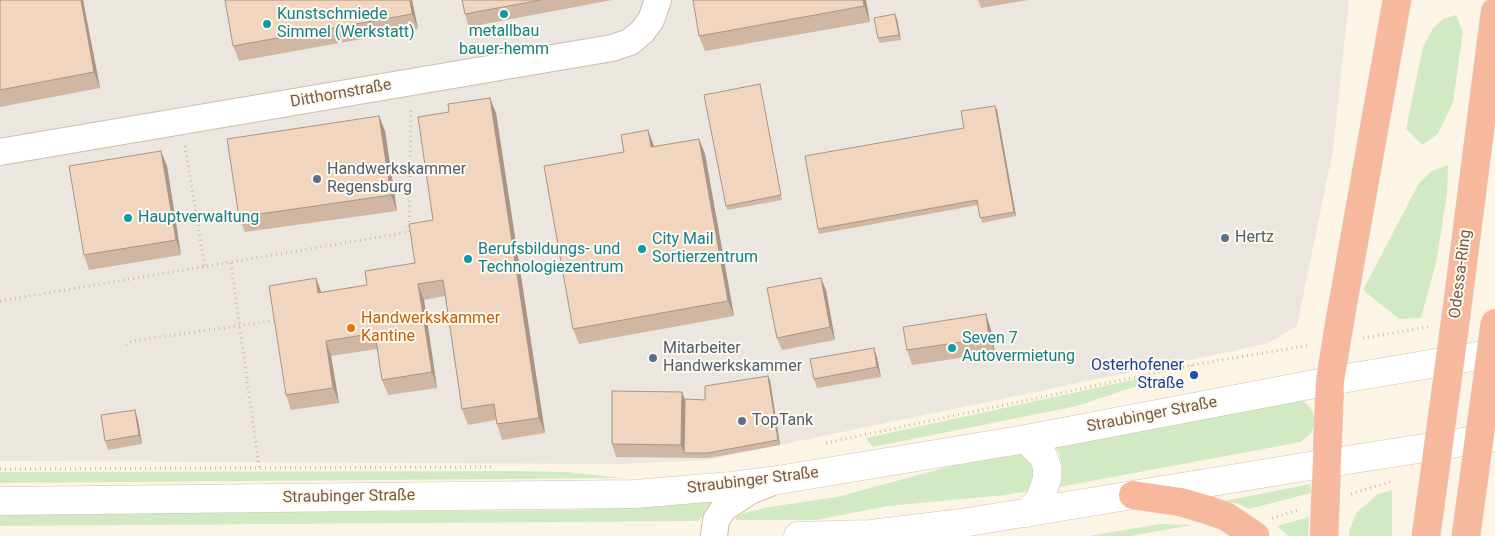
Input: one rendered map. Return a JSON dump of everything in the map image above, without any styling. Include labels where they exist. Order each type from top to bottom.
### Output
[{"type":"highway","points":[[1324,536],[1330,381],[1397,0]]},
{"type":"highway","name":"Odessa-Ring","points":[[1426,536],[1495,12]]},
{"type":"highway","points":[[1466,536],[1495,323]]},
{"type":"highway","points":[[1133,495],[1181,502],[1208,510],[1227,517],[1255,536]]},
{"type":"main road","name":"Straubinger Straße","points":[[0,501],[635,494],[731,486],[1026,439],[1330,381],[1495,352]]},
{"type":"main road","points":[[798,536],[871,534],[1027,513],[1328,462],[1495,437]]},
{"type":"main road","points":[[1026,439],[1043,456],[1047,467],[1047,479],[1040,499],[1027,513]]},
{"type":"street","name":"Ditthornstraße","points":[[0,152],[612,48],[630,42],[642,32],[651,20],[658,0]]},
{"type":"street","points":[[714,536],[716,520],[724,508],[750,491],[778,480]]},
{"type":"path","points":[[0,301],[205,268],[408,232],[411,82]]},
{"type":"path","points":[[181,120],[205,268]]},
{"type":"path","points":[[231,263],[259,467]]},
{"type":"path","points":[[126,345],[132,341],[240,327],[278,320]]},
{"type":"path","points":[[824,444],[1192,365],[1299,347],[1374,337],[1430,326]]},
{"type":"path","points":[[1192,365],[1194,375]]},
{"type":"path","points":[[0,469],[498,467]]},
{"type":"shaded area","points":[[0,0],[1349,0],[1333,150],[1297,326],[1266,344],[708,460],[619,464],[0,461]]},
{"type":"green space","points":[[1456,15],[1463,32],[1453,102],[1438,134],[1422,145],[1406,129],[1423,47],[1433,28],[1443,19]]},
{"type":"green space","points":[[1448,165],[1447,194],[1436,263],[1421,318],[1399,319],[1363,290],[1419,183],[1432,171]]},
{"type":"green space","points":[[1146,377],[1152,381],[1077,406],[873,447],[866,438]]},
{"type":"green space","points":[[1297,397],[1307,404],[1313,412],[1315,423],[1311,433],[1301,442],[1059,487],[1062,466],[1059,453],[1052,444]]},
{"type":"green space","points":[[1018,450],[1032,455],[1038,478],[1028,491],[1005,495],[888,506],[816,520],[736,520],[736,517],[744,513],[769,507],[837,497],[981,458]]},
{"type":"green space","points":[[0,472],[567,472],[623,478],[0,483]]},
{"type":"green space","points":[[1310,484],[1311,493],[1249,509],[1236,503],[1219,502]]},
{"type":"green space","points":[[1392,490],[1392,536],[1349,536],[1349,531],[1357,512],[1378,494]]},
{"type":"green space","points":[[714,501],[698,521],[0,526],[0,514],[575,510]]},
{"type":"green space","points":[[1309,517],[1308,536],[1288,536],[1277,526]]},
{"type":"green space","points":[[1160,524],[1192,525],[1131,536],[1089,536]]},
{"type":"building","points":[[0,0],[81,0],[94,72],[0,90]]},
{"type":"building","points":[[225,0],[410,0],[412,14],[233,46]]},
{"type":"building","points":[[462,0],[541,0],[465,14]]},
{"type":"building","points":[[693,0],[863,0],[864,6],[699,36]]},
{"type":"building","points":[[895,14],[899,35],[878,38],[874,18]]},
{"type":"building","points":[[760,84],[781,195],[726,206],[704,95]]},
{"type":"building","points":[[490,98],[539,418],[497,424],[494,404],[462,409],[443,280],[418,284],[432,372],[382,380],[375,333],[326,341],[333,388],[286,395],[269,286],[316,278],[318,293],[367,285],[365,271],[415,263],[409,224],[433,220],[418,117],[449,112],[448,104]]},
{"type":"building","points":[[995,106],[1014,212],[980,218],[977,200],[818,229],[805,156],[964,128],[961,111]]},
{"type":"building","points":[[379,116],[391,195],[239,217],[227,139]]},
{"type":"building","name":"City Mail Sortierzentrum","points":[[648,130],[651,147],[699,139],[728,301],[573,329],[544,166],[624,152],[621,135]]},
{"type":"building","name":"Hauptverwaltung","points":[[161,151],[176,240],[84,255],[69,166]]},
{"type":"building","points":[[821,278],[830,327],[777,338],[767,288]]},
{"type":"building","points":[[986,314],[989,338],[907,350],[903,327]]},
{"type":"building","points":[[874,348],[877,367],[814,379],[810,359]]},
{"type":"building","points":[[768,376],[778,440],[707,453],[684,453],[685,399],[705,400],[705,386]]},
{"type":"building","points":[[612,391],[682,392],[681,445],[612,444]]},
{"type":"building","points":[[135,410],[139,435],[105,441],[101,415]]},
{"type":"place","name":"metallbau bauer-hemm","points":[[504,14]]},
{"type":"place","name":"Kunstschmiede Simmel (Werkstatt)","points":[[267,24]]},
{"type":"place","name":"Handwerkskammer Regensburg","points":[[317,179]]},
{"type":"place","name":"Hauptverwaltung","points":[[128,218]]},
{"type":"place","name":"Hertz","points":[[1225,238]]},
{"type":"place","name":"City Mail Sortierzentrum","points":[[642,249]]},
{"type":"place","name":"Berufsbildungs- und Technologiezentrum","points":[[468,259]]},
{"type":"place","name":"Handwerkskammer Kantine","points":[[351,328]]},
{"type":"place","name":"Seven 7 Autovermietung","points":[[952,348]]},
{"type":"place","name":"Mitarbeiter Handwerkskammer","points":[[653,358]]},
{"type":"place","name":"Osterhofener Straße","points":[[1194,375]]},
{"type":"place","name":"TopTank","points":[[742,421]]}]
